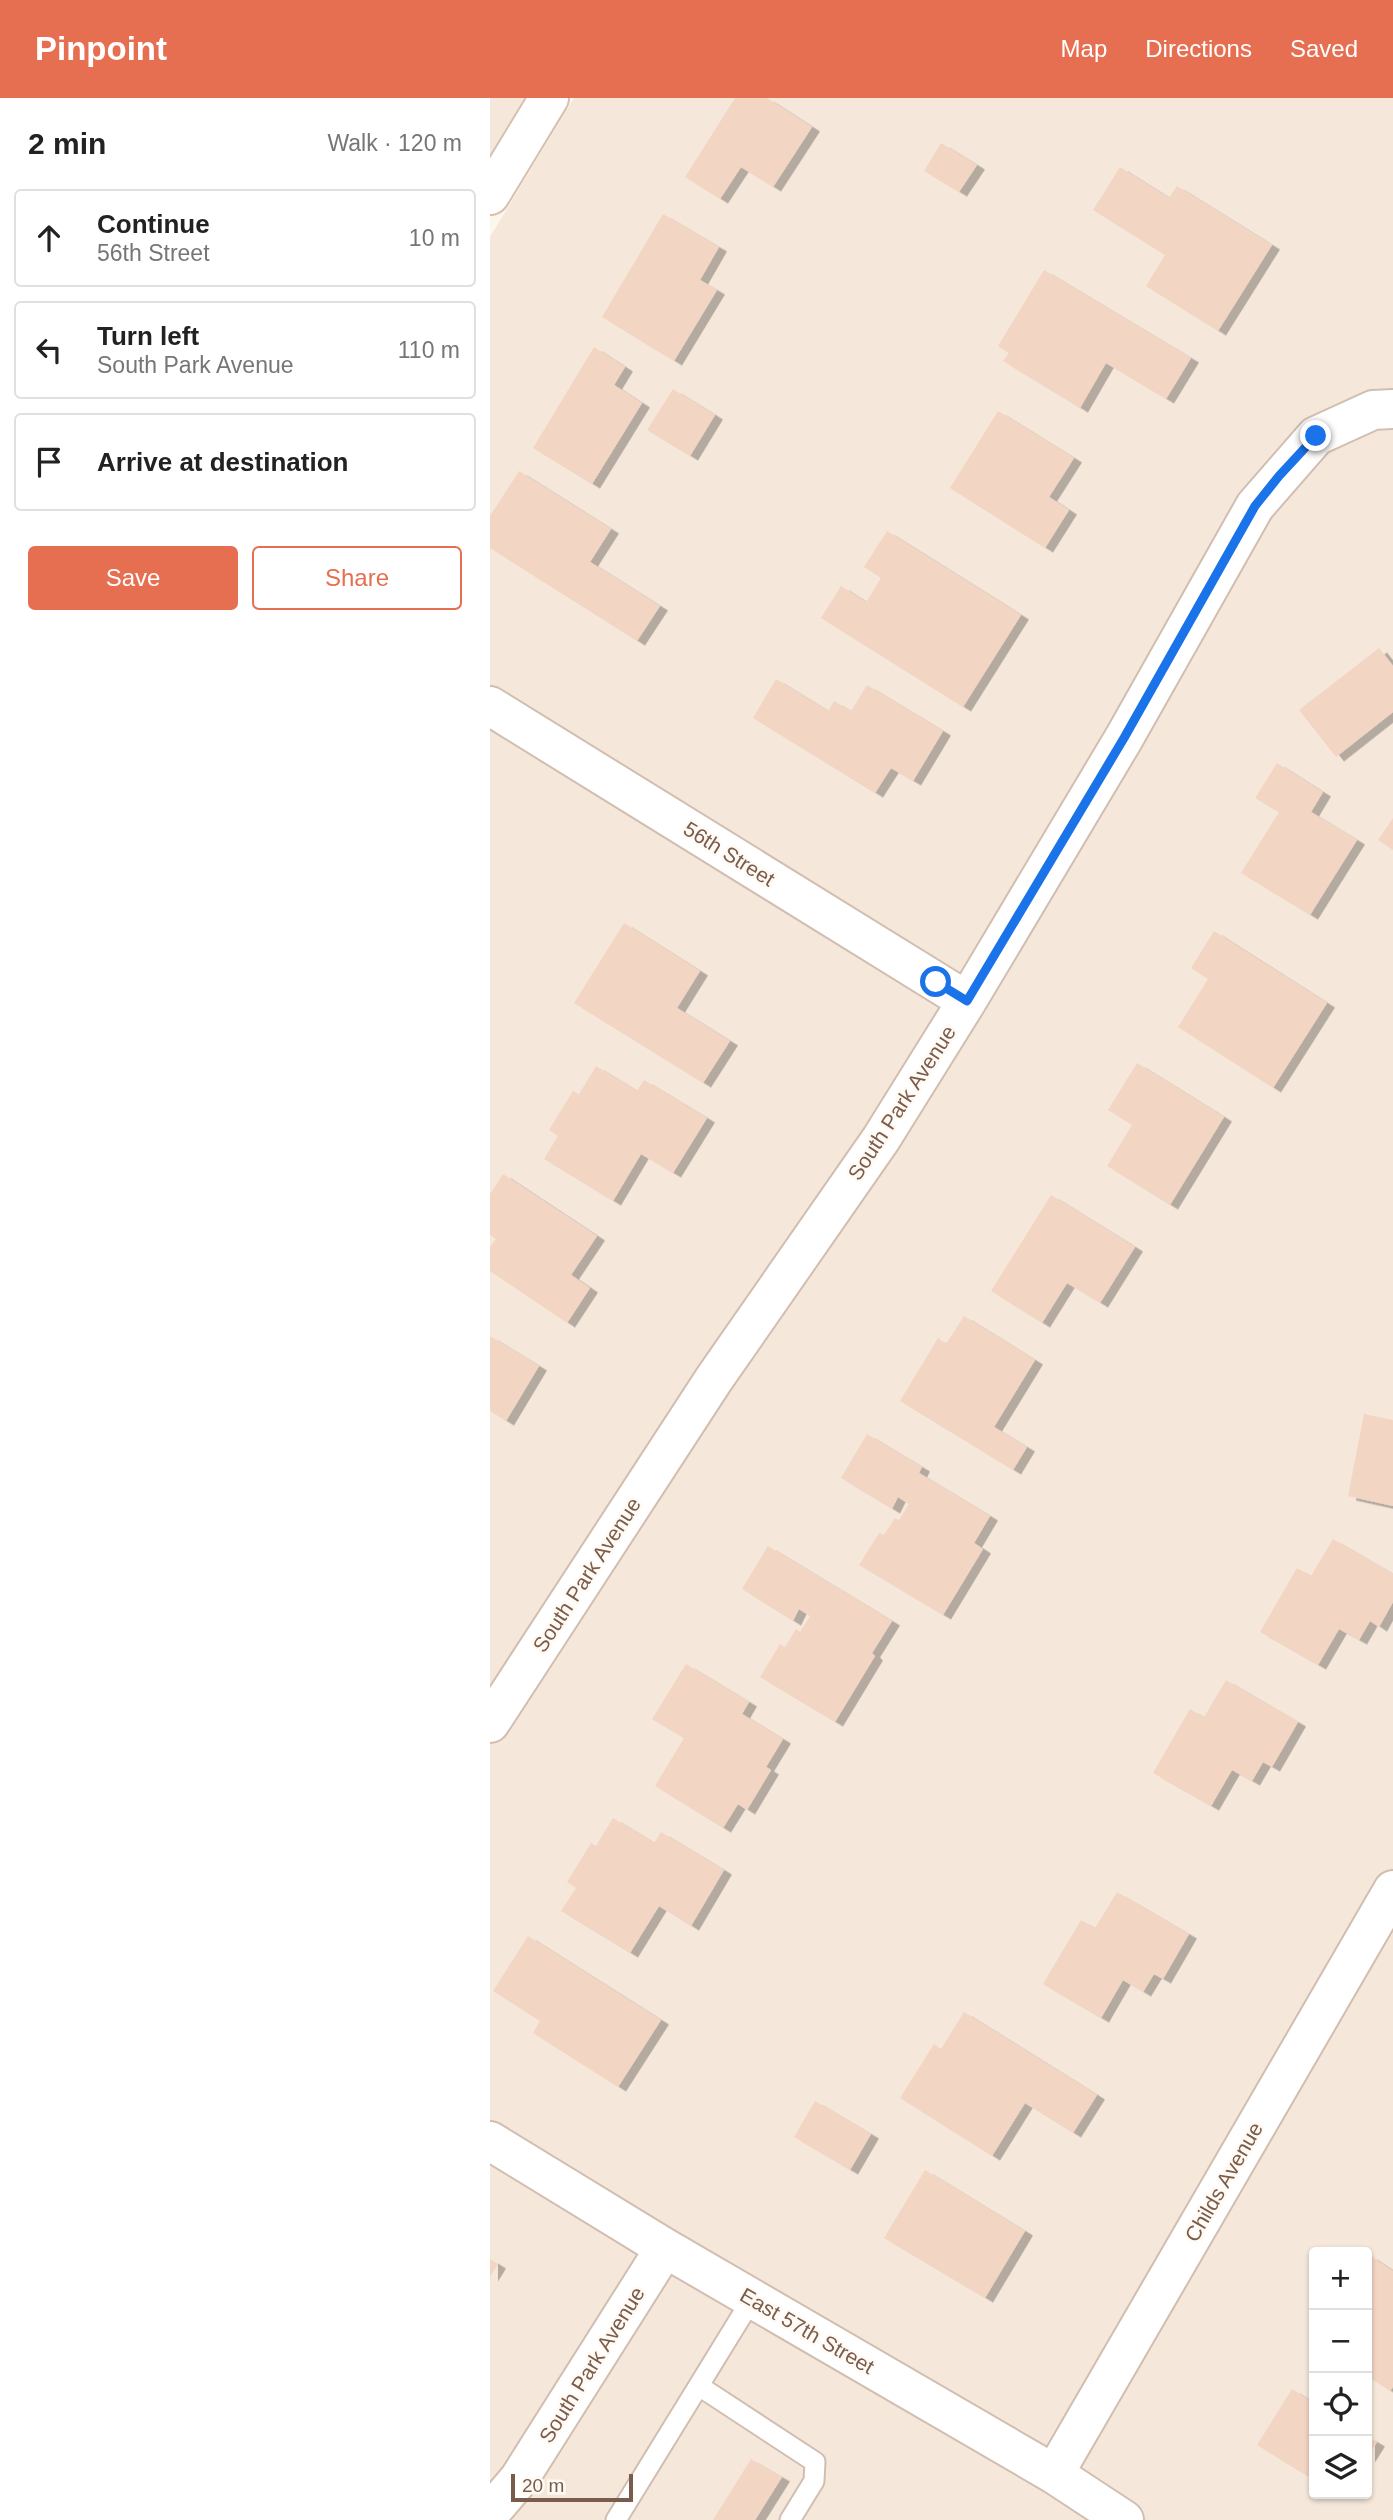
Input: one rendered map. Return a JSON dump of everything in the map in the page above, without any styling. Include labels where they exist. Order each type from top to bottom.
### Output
[{"type":"street","points":[[490,195],[549,98]]},
{"type":"street","name":"South Park Avenue","points":[[490,1723],[714,1379],[881,1139],[1124,738],[1255,506],[1316,436],[1373,410],[1393,409]]},
{"type":"street","name":"56th Street","points":[[490,706],[967,1001]]},
{"type":"street","name":"Childs Avenue","points":[[1054,2474],[1393,1890]]},
{"type":"street","name":"East 57th Street","points":[[490,2141],[665,2248],[1054,2474],[1124,2520]]},
{"type":"street","name":"South Park Avenue","points":[[490,2513],[519,2479],[665,2248]]},
{"type":"lane","points":[[616,2520],[752,2299]]},
{"type":"lane","points":[[699,2386],[815,2462],[814,2481],[790,2520]]},
{"type":"shaded area","points":[[490,98],[528,98],[490,160]]},
{"type":"shaded area","points":[[574,98],[1393,98],[1393,2520],[490,2520],[490,237]]},
{"type":"building","points":[[735,98],[767,98],[812,127],[773,187],[741,167],[720,199],[685,177]]},
{"type":"building","points":[[941,143],[977,165],[959,192],[924,171]]},
{"type":"building","points":[[1120,167],[1169,198],[1177,186],[1272,245],[1218,331],[1146,286],[1165,255],[1093,210]]},
{"type":"building","points":[[663,214],[719,247],[700,280],[717,290],[674,361],[602,317]]},
{"type":"building","points":[[1044,270],[1191,358],[1166,399],[1106,363],[1080,408],[1003,361],[1009,353],[998,346]]},
{"type":"building","points":[[594,347],[625,367],[614,385],[642,403],[592,484],[533,448]]},
{"type":"building","points":[[673,389],[715,415],[690,456],[647,430]]},
{"type":"building","points":[[998,411],[1074,458],[1049,497],[1069,510],[1045,548],[950,488]]},
{"type":"building","points":[[519,471],[611,529],[590,562],[660,606],[637,641],[490,548],[490,516]]},
{"type":"building","points":[[887,531],[1021,615],[963,707],[821,618],[841,586],[866,602],[881,578],[864,567]]},
{"type":"building","points":[[1379,648],[1393,666],[1393,712],[1336,757],[1299,710]]},
{"type":"building","points":[[776,679],[828,711],[834,701],[851,711],[867,685],[943,731],[913,781],[891,768],[875,793],[753,718]]},
{"type":"building","points":[[1277,763],[1323,792],[1311,812],[1357,840],[1310,915],[1241,873],[1279,812],[1255,798]]},
{"type":"building","points":[[1393,818],[1393,850],[1378,840]]},
{"type":"building","points":[[624,923],[700,971],[677,1008],[730,1041],[703,1083],[574,1003]]},
{"type":"building","points":[[1214,931],[1327,1003],[1273,1088],[1178,1027],[1208,979],[1191,968]]},
{"type":"building","points":[[1137,1063],[1224,1117],[1170,1205],[1107,1166],[1132,1125],[1108,1110]]},
{"type":"building","points":[[596,1066],[637,1091],[644,1080],[707,1118],[673,1173],[641,1154],[613,1201],[544,1159],[558,1136],[549,1130],[573,1091],[579,1094]]},
{"type":"building","points":[[503,1174],[597,1236],[571,1275],[590,1288],[567,1323],[490,1271],[490,1247],[496,1239],[490,1235],[490,1194]]},
{"type":"building","points":[[1051,1195],[1135,1247],[1100,1303],[1067,1283],[1042,1323],[991,1291]]},
{"type":"building","points":[[964,1316],[1035,1360],[994,1427],[1027,1447],[1013,1470],[900,1401],[938,1338],[946,1344]]},
{"type":"building","points":[[490,1336],[539,1366],[506,1421],[490,1411]]},
{"type":"building","points":[[1364,1414],[1393,1420],[1393,1506],[1348,1496]]},
{"type":"building","points":[[867,1434],[922,1467],[919,1473],[990,1516],[974,1543],[983,1549],[943,1615],[859,1565],[879,1533],[884,1535],[895,1518],[899,1520],[909,1504],[898,1497],[892,1509],[841,1478]]},
{"type":"building","points":[[1333,1539],[1393,1574],[1393,1602],[1379,1627],[1370,1621],[1359,1640],[1339,1629],[1318,1665],[1260,1632],[1297,1568],[1311,1576]]},
{"type":"building","points":[[768,1546],[892,1621],[872,1653],[875,1656],[835,1722],[760,1677],[780,1644],[785,1647],[796,1629],[800,1632],[810,1616],[799,1609],[793,1621],[742,1589]]},
{"type":"building","points":[[686,1664],[749,1702],[742,1714],[783,1739],[766,1767],[771,1770],[747,1810],[738,1804],[723,1828],[655,1786],[684,1738],[652,1719]]},
{"type":"building","points":[[1226,1680],[1298,1722],[1272,1767],[1263,1762],[1252,1781],[1232,1770],[1211,1806],[1153,1773],[1190,1709],[1204,1717]]},
{"type":"building","points":[[613,1818],[654,1843],[661,1832],[724,1870],[691,1926],[659,1906],[630,1953],[561,1911],[576,1888],[567,1882],[591,1843],[596,1846]]},
{"type":"building","points":[[1117,1892],[1189,1934],[1163,1979],[1154,1974],[1143,1992],[1123,1980],[1101,2018],[1043,1984],[1081,1920],[1095,1928]]},
{"type":"building","points":[[528,1936],[661,2020],[618,2087],[533,2033],[540,2021],[493,1991]]},
{"type":"building","points":[[964,2012],[1097,2095],[1073,2133],[1025,2103],[992,2156],[900,2098],[934,2044],[941,2049]]},
{"type":"building","points":[[815,2101],[871,2134],[850,2170],[794,2137]]},
{"type":"building","points":[[925,2170],[1025,2231],[985,2298],[884,2238]]},
{"type":"building","points":[[1372,2257],[1393,2271],[1393,2387],[1390,2391],[1372,2379]]},
{"type":"building","points":[[490,2259],[498,2264],[490,2277]]},
{"type":"building","points":[[1292,2389],[1309,2400],[1309,2477],[1257,2445]]},
{"type":"building","points":[[751,2459],[782,2477],[755,2520],[713,2520]]},
{"type":"route","points":[[936,982],[967,1001],[1124,738],[1255,506],[1316,436]]}]
